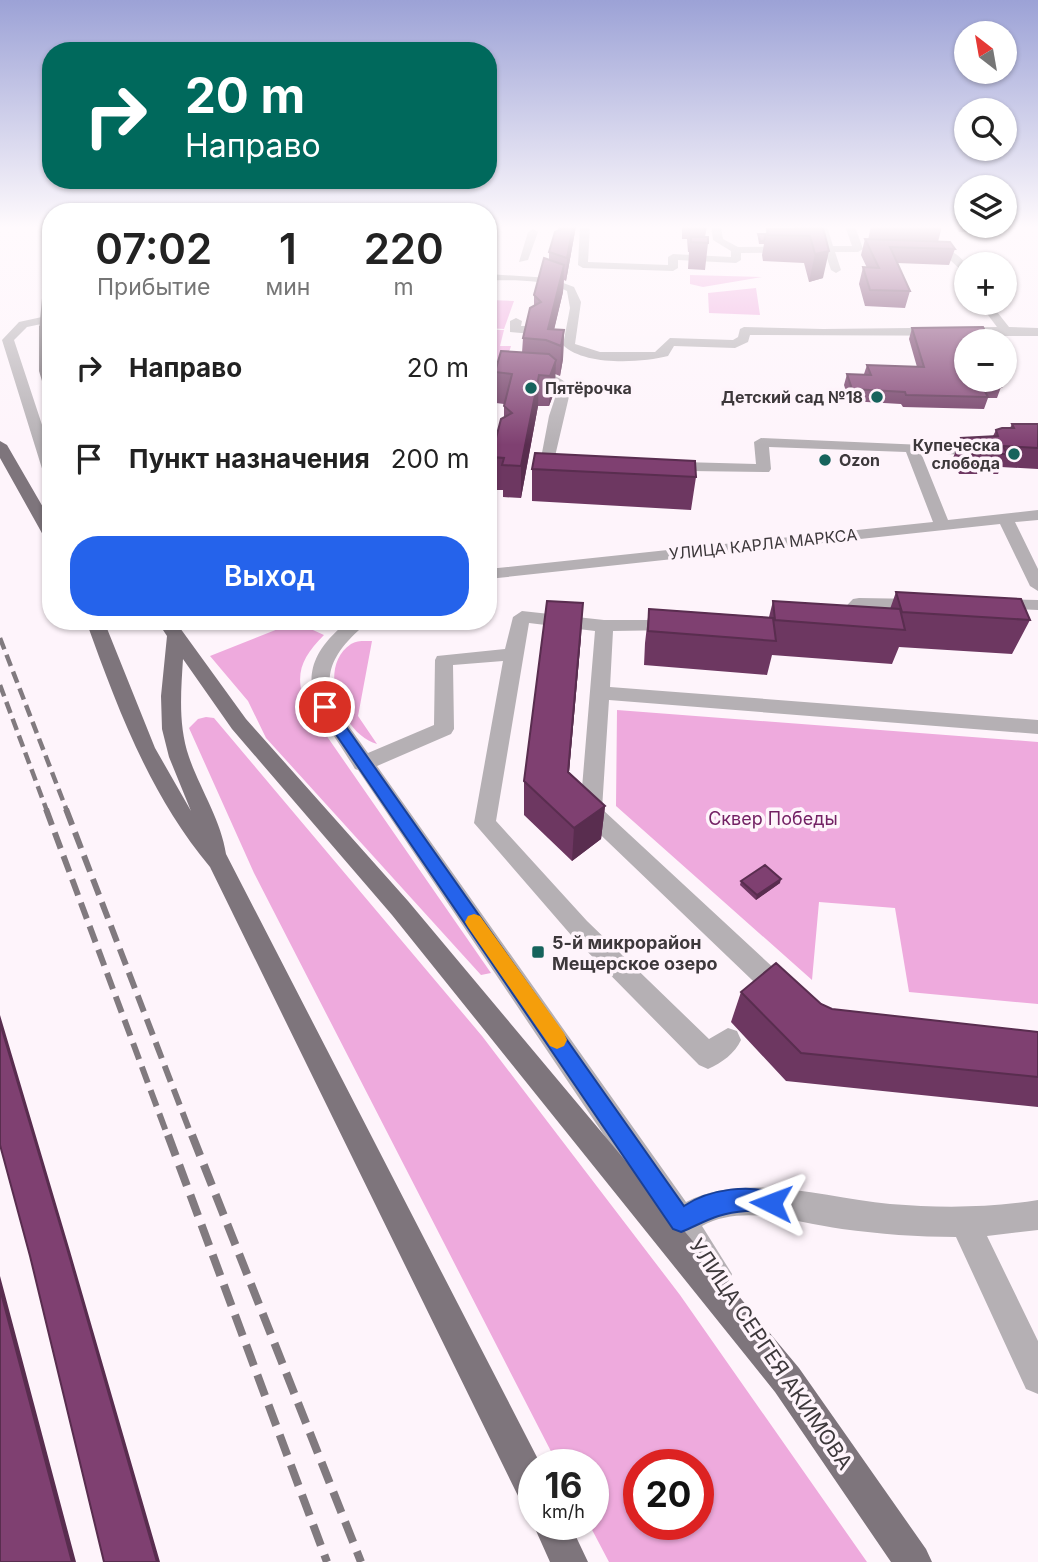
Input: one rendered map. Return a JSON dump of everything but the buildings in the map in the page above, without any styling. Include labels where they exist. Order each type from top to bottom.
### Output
[{"type":"main road","points":[[0,445],[42,519]]},
{"type":"main road","points":[[98,630],[130,714],[174,801],[199,841],[218,861]]},
{"type":"main road","points":[[171,630],[172,729],[179,757],[202,811],[218,861],[518,1457]]},
{"type":"main road","points":[[172,630],[239,724],[400,908],[787,1380]]},
{"type":"main road","name":"УЛИЦА СЕРГЕЯ АКИМОВА","points":[[787,1380],[913,1562]]},
{"type":"main road","points":[[559,1540],[569,1562]]},
{"type":"street","points":[[575,299],[569,345],[583,354],[650,357],[664,353],[670,342],[735,344],[744,339],[744,331],[954,331]]},
{"type":"street","points":[[994,315],[1005,329]]},
{"type":"street","points":[[516,321],[514,330],[532,330]]},
{"type":"street","points":[[42,322],[23,324],[8,340],[42,447]]},
{"type":"street","points":[[554,331],[571,331]]},
{"type":"street","points":[[1017,331],[1038,332]]},
{"type":"street","points":[[497,373],[550,378],[563,384],[563,403],[556,416],[543,479],[556,480]]},
{"type":"street","points":[[671,486],[683,487],[682,466],[764,469],[761,442],[972,452],[999,437],[1038,439]]},
{"type":"street","points":[[531,445],[550,446]]},
{"type":"street","points":[[912,448],[942,525]]},
{"type":"street","name":"УЛИЦА КАРЛА МАРКСА","points":[[497,573],[1038,515]]},
{"type":"street","points":[[1005,519],[1038,586]]},
{"type":"street","points":[[821,628],[834,629],[859,603],[935,604]]},
{"type":"street","points":[[974,604],[1038,605]]},
{"type":"street","points":[[696,624],[604,625],[522,617],[513,654],[485,823],[579,928],[708,1056],[728,1040]]},
{"type":"street","points":[[604,625],[591,812],[798,1007]]},
{"type":"street","name":"УЛИЦА СЕРГЕЯ АКИМОВА","points":[[341,630],[323,659],[319,673],[319,688],[325,707],[362,764],[572,1060],[787,1380]]},
{"type":"street","points":[[362,764],[443,729],[444,660],[513,654]]},
{"type":"street","points":[[600,694],[1038,727]]},
{"type":"street","points":[[681,1221],[699,1209],[748,1199],[841,1214],[964,1221],[1006,1222],[1038,1215]]},
{"type":"street","points":[[964,1221],[1038,1377]]},
{"type":"green space","points":[[708,299],[758,299],[760,315],[709,313]]},
{"type":"green space","points":[[497,300],[514,301],[504,329],[497,329]]},
{"type":"green space","points":[[497,330],[504,330],[500,346],[511,346],[504,368],[497,369]]},
{"type":"green space","points":[[275,630],[313,630],[324,635],[309,652],[301,669],[301,687],[308,709],[491,973],[481,975],[266,738],[248,701],[210,656]]},
{"type":"green space","points":[[372,641],[358,716],[377,744],[365,738],[344,715],[334,684],[335,668],[340,655],[353,643]]},
{"type":"green space","name":"Сквер Победы","points":[[617,710],[1038,742],[1038,1004],[909,992],[895,908],[819,902],[812,980],[616,806]]},
{"type":"green space","points":[[214,718],[482,1036],[680,1295],[867,1562],[609,1562],[597,1540],[609,1540],[609,1449],[550,1449],[254,873],[189,728],[198,719]]},
{"type":"railway","points":[[0,638],[67,811]]},
{"type":"railway","points":[[0,685],[47,811]]},
{"type":"railway","points":[[46,809],[168,1137]]},
{"type":"railway","points":[[66,809],[192,1137]]},
{"type":"railway","points":[[168,1135],[327,1562]]},
{"type":"railway","points":[[192,1135],[361,1562]]},
{"type":"slow traffic","points":[[474,922],[557,1040]]},
{"type":"place","name":"Пятёрочка","points":[[531,388]]},
{"type":"place","name":"Детский сад №18","points":[[877,397]]},
{"type":"place","name":"Купеческа слобода","points":[[1014,454]]},
{"type":"place","name":"Ozon","points":[[825,460]]},
{"type":"place","name":"5-й микрорайон Мещерское озеро","points":[[538,952]]},
{"type":"route","points":[[325,707],[681,1221],[699,1209],[720,1204],[748,1199],[771,1203]]}]
